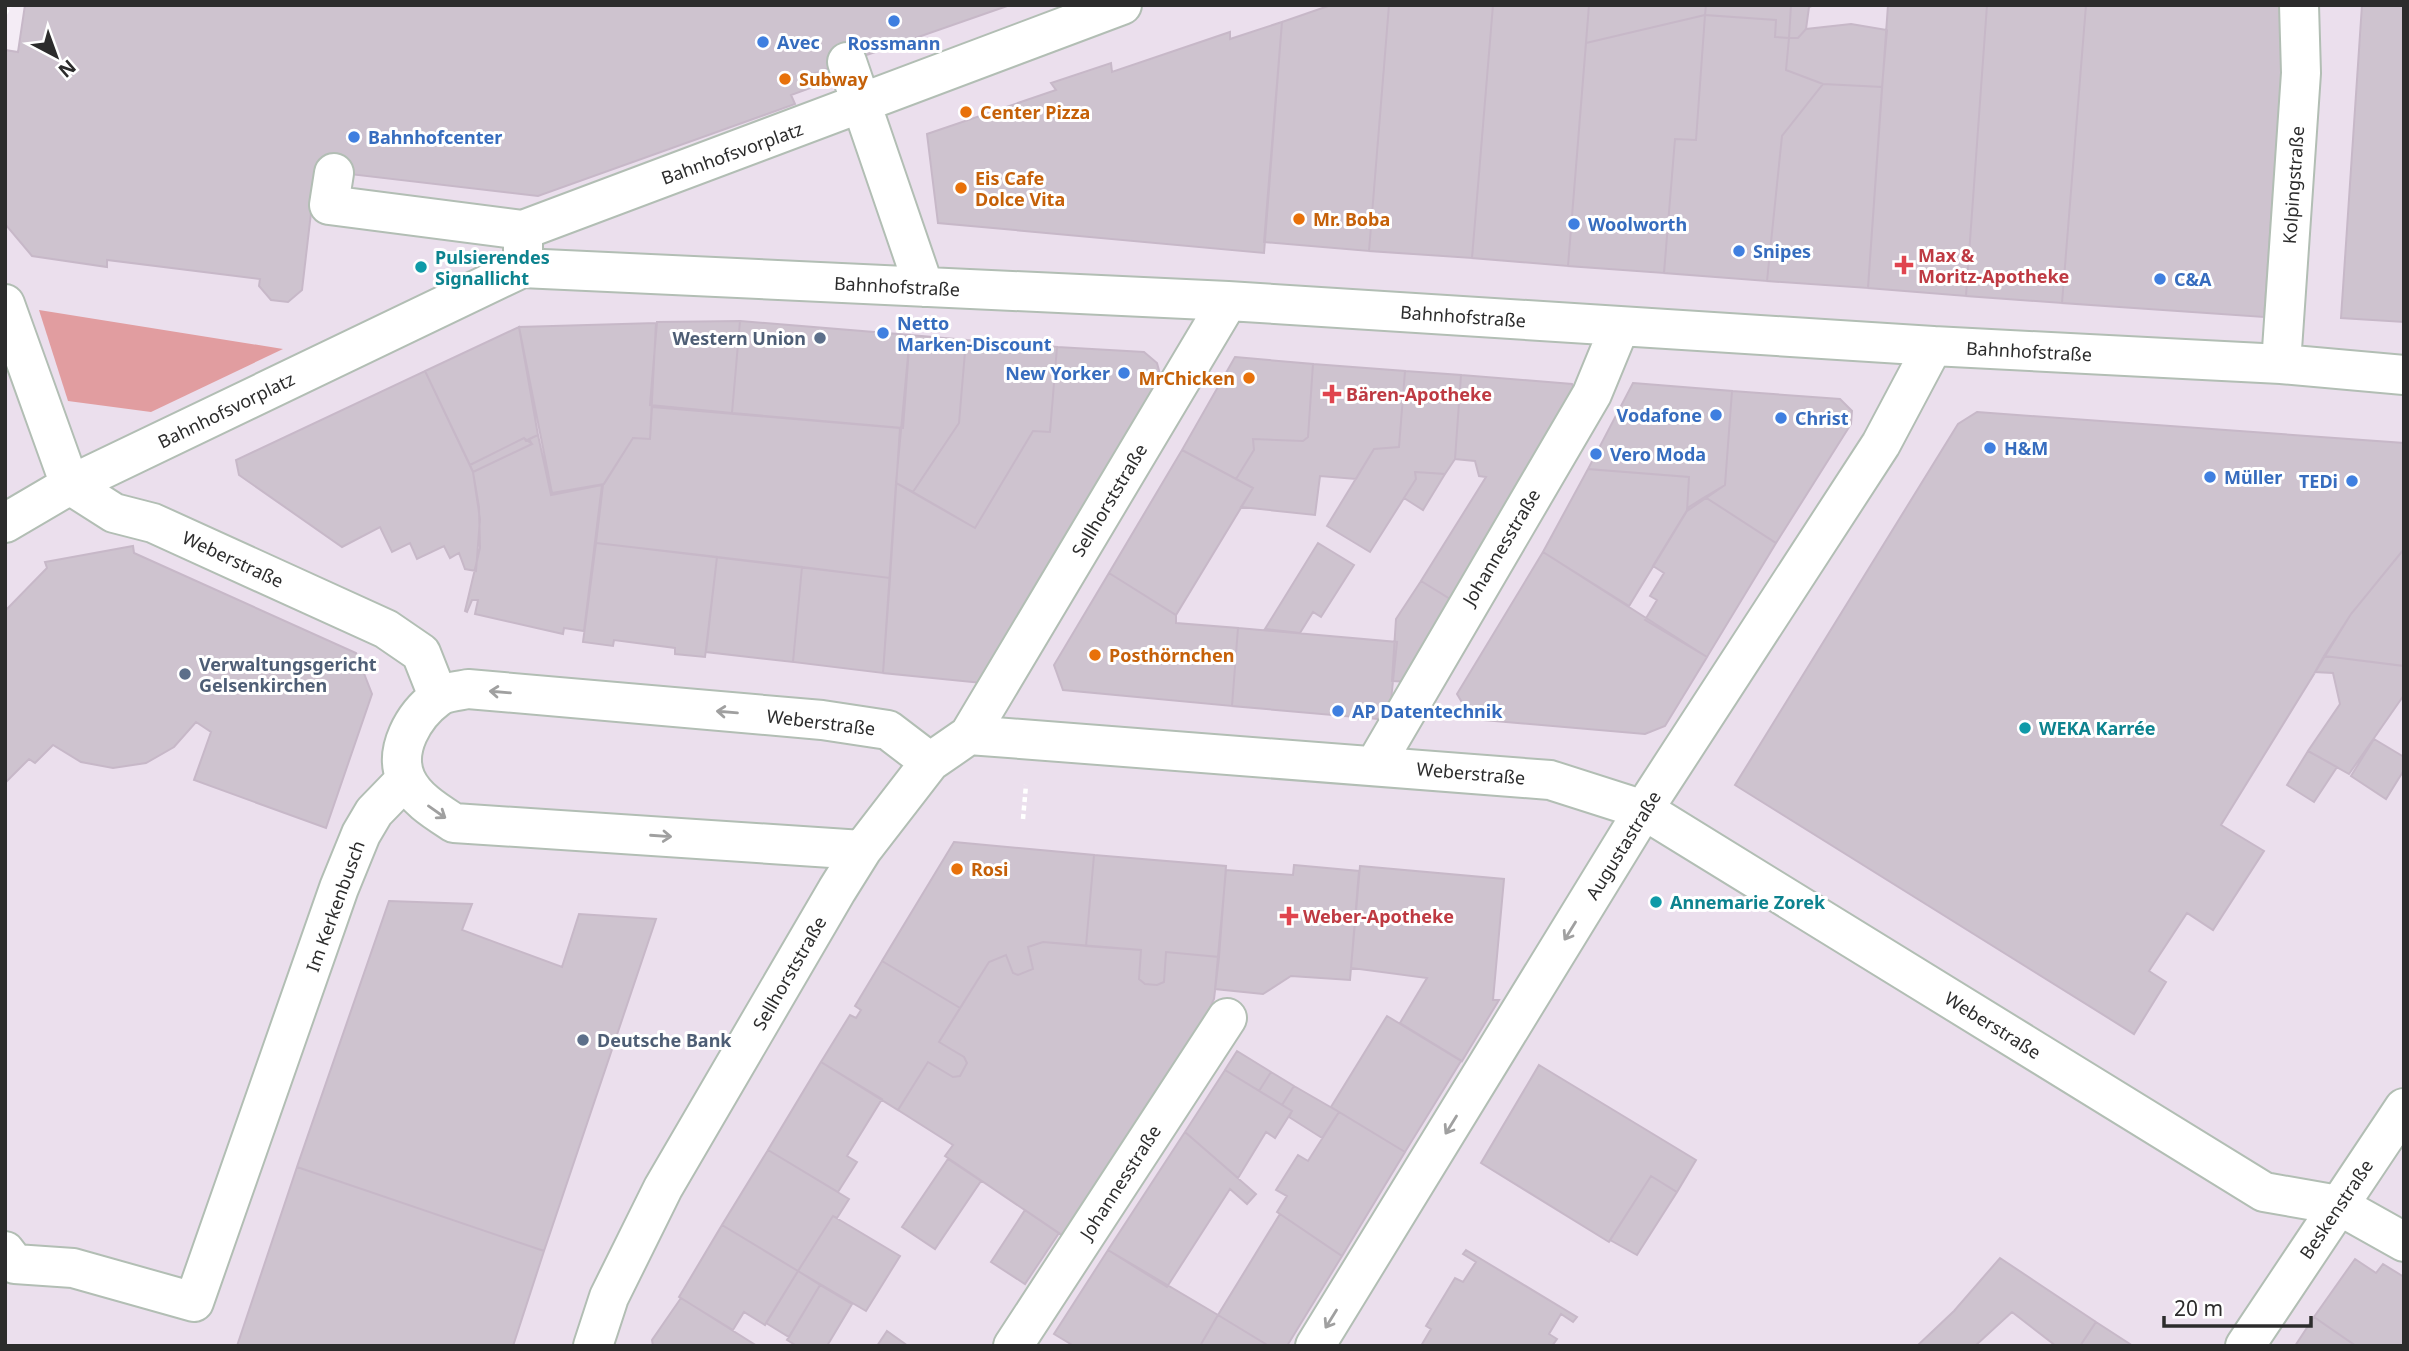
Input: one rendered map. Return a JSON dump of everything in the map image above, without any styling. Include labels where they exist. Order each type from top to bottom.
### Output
[{"type":"street","name":"Bahnhofsvorplatz","points":[[334,173],[330,205],[523,230],[862,105],[1122,5]]},
{"type":"street","name":"Kolpingstraße","points":[[2280,364],[2301,73],[2299,5]]},
{"type":"street","points":[[847,62],[924,287]]},
{"type":"street","points":[[522,268],[523,230]]},
{"type":"street","name":"Bahnhofsvorplatz","points":[[70,485],[522,268]]},
{"type":"street","name":"Bahnhofstraße","points":[[522,268],[1228,301],[1933,346],[2280,364],[2404,374]]},
{"type":"street","name":"Sellhorststraße","points":[[969,735],[1228,301]]},
{"type":"street","points":[[5,304],[70,485],[5,523]]},
{"type":"street","name":"Johannesstraße","points":[[1375,765],[1592,394],[1620,326]]},
{"type":"street","name":"Augustastraße","points":[[1315,1346],[1644,810],[1881,444],[1933,346]]},
{"type":"street","name":"Weberstraße","points":[[70,485],[114,513],[153,523],[386,629],[421,653],[438,696],[468,689],[822,720],[888,730],[930,762]]},
{"type":"street","points":[[438,696],[415,720],[402,748],[406,779],[429,807],[454,823],[862,850]]},
{"type":"street","points":[[930,762],[969,735]]},
{"type":"street","name":"Weberstraße","points":[[969,735],[1550,780],[1644,810],[2264,1192],[2338,1205],[2404,1242]]},
{"type":"street","name":"Sellhorststraße","points":[[593,1346],[609,1297],[663,1188],[862,850],[930,762]]},
{"type":"street","name":"Im Kerkenbusch","points":[[10,1258],[73,1268],[194,1302],[286,1046],[339,888],[361,834],[374,812],[406,779]]},
{"type":"street","name":"Johannesstraße","points":[[1013,1346],[1227,1018]]},
{"type":"street","name":"Beskenstraße","points":[[2245,1346],[2404,1108]]},
{"type":"path","points":[[5,14],[10,5]]},
{"type":"shaded area","points":[[5,5],[25,5],[18,52],[5,50]]},
{"type":"shaded area","points":[[39,310],[283,349],[151,412],[68,401]]},
{"type":"building","name":"Bahnhofcenter","points":[[25,5],[1010,5],[812,74],[816,86],[791,95],[795,104],[538,196],[316,170],[302,290],[288,302],[271,300],[259,286],[260,279],[107,260],[107,267],[32,256],[5,224],[5,50],[18,52]]},
{"type":"building","points":[[1331,5],[1389,5],[1369,251],[1264,242],[1282,22]]},
{"type":"building","points":[[1389,5],[1493,5],[1472,258],[1369,251]]},
{"type":"building","points":[[1493,5],[1589,5],[1568,266],[1472,258]]},
{"type":"building","points":[[1589,5],[1706,5],[1705,15],[1586,43]]},
{"type":"building","points":[[1706,5],[1791,5],[1789,38],[1775,37],[1776,20],[1705,15]]},
{"type":"building","points":[[1791,5],[1814,5],[1809,7],[1806,29],[1798,38],[1789,38]]},
{"type":"building","points":[[1888,5],[1987,5],[1966,296],[1868,288]]},
{"type":"building","points":[[1987,5],[2086,5],[2062,303],[1966,296]]},
{"type":"building","points":[[2086,5],[2282,5],[2282,69],[2264,317],[2062,303]]},
{"type":"building","points":[[2362,5],[2404,5],[2404,322],[2341,318]]},
{"type":"building","points":[[1705,15],[1776,20],[1775,37],[1789,38],[1786,70],[1823,84],[1782,136],[1767,281],[1664,273],[1675,139],[1696,140]]},
{"type":"building","points":[[1705,15],[1696,140],[1675,139],[1664,273],[1568,266],[1586,43]]},
{"type":"building","points":[[1282,22],[1264,253],[938,223],[927,134],[1056,90],[1051,83],[1111,63],[1112,72],[1230,32],[1230,39]]},
{"type":"building","points":[[1851,24],[1887,30],[1882,87],[1823,84],[1786,70],[1789,38],[1798,38],[1806,29]]},
{"type":"building","points":[[1823,84],[1882,87],[1868,288],[1767,281],[1782,136]]},
{"type":"building","points":[[740,321],[732,413],[650,405],[657,322]]},
{"type":"building","points":[[740,321],[910,335],[903,428],[732,413]]},
{"type":"building","points":[[656,323],[650,439],[633,438],[604,484],[552,493],[519,327]]},
{"type":"building","points":[[519,327],[538,435],[526,441],[524,438],[470,465],[425,371]]},
{"type":"building","points":[[910,335],[966,340],[959,423],[913,492],[896,483]]},
{"type":"building","points":[[966,340],[1057,347],[1050,432],[1033,431],[975,528],[913,492],[959,423]]},
{"type":"building","points":[[1057,347],[1144,352],[1157,363],[1161,378],[982,683],[883,673],[896,483],[975,528],[1033,431],[1050,432]]},
{"type":"building","points":[[1235,357],[1313,364],[1308,437],[1303,441],[1253,439],[1254,450],[1236,479],[1182,450]]},
{"type":"building","points":[[1313,364],[1405,371],[1399,447],[1374,449],[1356,479],[1320,476],[1315,515],[1241,507],[1253,488],[1236,479],[1254,450],[1253,439],[1303,441],[1308,437]]},
{"type":"building","points":[[425,371],[473,472],[480,519],[476,571],[465,569],[459,553],[450,558],[444,546],[417,559],[410,543],[392,552],[380,527],[342,547],[239,475],[236,460]]},
{"type":"building","points":[[1405,371],[1461,375],[1455,459],[1445,474],[1415,472],[1416,479],[1370,552],[1327,526],[1374,449],[1399,447]]},
{"type":"building","points":[[1461,375],[1572,384],[1578,398],[1460,605],[1421,581],[1486,477],[1479,476],[1475,461],[1455,459]]},
{"type":"building","points":[[1633,383],[1732,391],[1725,485],[1687,511],[1689,477],[1588,469]]},
{"type":"building","points":[[1732,391],[1840,399],[1852,411],[1851,424],[1776,543],[1705,497],[1725,485]]},
{"type":"building","points":[[652,407],[900,428],[890,578],[596,543],[603,485],[633,438],[650,439]]},
{"type":"building","name":"WEKA Karrée","points":[[1977,412],[2404,443],[2404,549],[2351,614],[2221,825],[2264,851],[2213,930],[2187,913],[2149,971],[2166,982],[2134,1034],[1735,785],[1958,424]]},
{"type":"building","points":[[538,435],[551,495],[602,485],[584,631],[564,628],[563,634],[475,614],[478,600],[472,600],[467,612],[465,611],[480,548],[479,507],[473,472],[532,444],[529,439]]},
{"type":"building","points":[[524,438],[532,444],[473,472],[470,465]]},
{"type":"building","points":[[1182,450],[1253,488],[1176,615],[1109,573]]},
{"type":"building","points":[[1588,469],[1689,477],[1687,511],[1629,606],[1543,552]]},
{"type":"building","points":[[1415,472],[1445,474],[1423,510],[1404,498],[1416,479]]},
{"type":"building","points":[[1705,497],[1776,543],[1707,657],[1645,620],[1657,600],[1650,596],[1664,573],[1653,566],[1689,507]]},
{"type":"building","points":[[596,543],[717,557],[705,657],[675,654],[675,648],[614,640],[613,646],[583,642]]},
{"type":"building","points":[[1318,543],[1354,565],[1321,617],[1313,612],[1300,633],[1265,629]]},
{"type":"building","name":"Verwaltungsgericht Gelsenkirchen","points":[[133,546],[134,553],[356,653],[372,694],[326,828],[194,780],[211,732],[196,722],[174,747],[146,763],[113,768],[81,762],[53,745],[35,763],[29,759],[5,783],[5,611],[47,568],[45,562]]},
{"type":"building","points":[[2404,549],[2404,666],[2324,656],[2351,614]]},
{"type":"building","points":[[1543,552],[1707,657],[1665,726],[1645,734],[1472,719],[1457,694]]},
{"type":"building","points":[[717,557],[802,567],[793,662],[706,652]]},
{"type":"building","points":[[802,567],[890,578],[883,673],[793,662]]},
{"type":"building","points":[[1109,573],[1176,615],[1176,623],[1238,628],[1232,706],[1063,690],[1054,665]]},
{"type":"building","points":[[1421,581],[1460,605],[1411,682],[1392,681],[1396,619]]},
{"type":"building","points":[[1238,628],[1397,642],[1389,720],[1232,706]]},
{"type":"building","points":[[2324,656],[2404,666],[2404,695],[2349,774],[2308,751],[2340,704],[2333,673],[2315,672]]},
{"type":"building","points":[[2374,739],[2404,757],[2404,770],[2386,799],[2351,776]]},
{"type":"building","points":[[2308,751],[2337,767],[2314,802],[2287,785]]},
{"type":"building","points":[[954,842],[1094,855],[1086,946],[1043,942],[1028,947],[1033,969],[1018,975],[1013,973],[1006,955],[989,962],[960,1008],[882,961]]},
{"type":"building","points":[[1094,855],[1226,866],[1219,957],[1166,952],[1164,982],[1157,985],[1145,984],[1139,979],[1141,950],[1086,946]]},
{"type":"building","name":"Weber-Apotheke","points":[[1294,865],[1359,871],[1350,980],[1291,976],[1263,994],[1215,989],[1226,870],[1293,875]]},
{"type":"building","points":[[1360,866],[1504,879],[1493,1000],[1499,1000],[1462,1061],[1400,1023],[1427,978],[1351,968]]},
{"type":"building","points":[[389,901],[472,904],[462,930],[562,967],[579,914],[656,919],[544,1251],[297,1167]]},
{"type":"building","points":[[1043,942],[1141,950],[1139,979],[1145,984],[1157,985],[1164,982],[1166,952],[1219,957],[1214,999],[1200,1029],[1063,1236],[945,1156],[953,1145],[898,1110],[928,1062],[953,1077],[960,1076],[967,1063],[964,1057],[939,1042],[989,962],[1006,955],[1013,973],[1018,975],[1033,969],[1028,947]]},
{"type":"building","points":[[882,961],[960,1008],[939,1042],[964,1057],[967,1063],[960,1076],[953,1077],[928,1062],[898,1110],[821,1062],[850,1015],[856,1018],[861,1010],[855,1006]]},
{"type":"building","points":[[1387,1016],[1461,1061],[1405,1152],[1331,1107]]},
{"type":"building","points":[[1237,1051],[1271,1072],[1259,1091],[1225,1070]]},
{"type":"building","points":[[821,1062],[882,1099],[847,1156],[857,1162],[838,1192],[768,1150]]},
{"type":"building","points":[[1539,1065],[1696,1160],[1677,1192],[1651,1176],[1609,1242],[1481,1163]]},
{"type":"building","points":[[1225,1070],[1292,1111],[1275,1138],[1266,1132],[1238,1178],[1185,1132]]},
{"type":"building","points":[[1271,1072],[1294,1086],[1282,1105],[1259,1091]]},
{"type":"building","points":[[1294,1086],[1339,1112],[1322,1138],[1289,1117],[1292,1111],[1282,1105]]},
{"type":"building","points":[[1339,1112],[1405,1152],[1342,1256],[1277,1212],[1287,1196],[1276,1190],[1298,1155],[1308,1161]]},
{"type":"building","points":[[1185,1132],[1256,1194],[1247,1204],[1230,1189],[1167,1287],[1108,1250]]},
{"type":"building","points":[[768,1150],[849,1199],[837,1218],[833,1216],[798,1271],[722,1225]]},
{"type":"building","points":[[948,1159],[981,1181],[935,1249],[902,1227]]},
{"type":"building","points":[[297,1167],[544,1251],[513,1346],[237,1346]]},
{"type":"building","points":[[1651,1176],[1677,1192],[1637,1255],[1610,1240]]},
{"type":"building","points":[[1025,1210],[1059,1233],[1025,1284],[991,1262]]},
{"type":"building","points":[[1280,1214],[1342,1256],[1287,1346],[1269,1346],[1218,1315]]},
{"type":"building","points":[[833,1216],[900,1256],[866,1311],[798,1271]]},
{"type":"building","points":[[722,1225],[798,1271],[765,1325],[744,1312],[733,1330],[679,1297]]},
{"type":"building","points":[[1108,1250],[1218,1315],[1200,1346],[1074,1346],[1054,1334]]},
{"type":"building","points":[[1466,1250],[1577,1317],[1573,1322],[1561,1314],[1549,1334],[1557,1339],[1552,1346],[1421,1346],[1431,1329],[1426,1326],[1455,1278],[1463,1282],[1476,1262],[1463,1254]]},
{"type":"building","points":[[2000,1258],[2096,1322],[2080,1346],[2056,1346],[2012,1312],[1975,1346],[1917,1346],[1954,1311]]},
{"type":"building","points":[[2355,1259],[2376,1273],[2383,1264],[2404,1277],[2404,1346],[2356,1346],[2314,1317]]},
{"type":"building","points":[[798,1271],[820,1285],[789,1337],[766,1323]]},
{"type":"building","points":[[820,1285],[852,1304],[827,1346],[797,1346],[787,1340]]},
{"type":"building","points":[[681,1298],[757,1346],[653,1346],[652,1340]]},
{"type":"building","points":[[1218,1315],[1269,1346],[1200,1346]]},
{"type":"building","points":[[2314,1317],[2356,1346],[2295,1346]]},
{"type":"building","points":[[2096,1322],[2133,1346],[2080,1346]]},
{"type":"building","points":[[887,1331],[908,1346],[877,1346]]},
{"type":"place","name":"Rossmann","points":[[894,21]]},
{"type":"place","name":"Avec","points":[[763,42]]},
{"type":"place","name":"Subway","points":[[785,79]]},
{"type":"place","name":"Center Pizza","points":[[966,112]]},
{"type":"place","name":"Bahnhofcenter","points":[[354,137]]},
{"type":"place","name":"Eis Cafe Dolce Vita","points":[[961,188]]},
{"type":"place","name":"Mr. Boba","points":[[1299,219]]},
{"type":"place","name":"Woolworth","points":[[1574,224]]},
{"type":"place","name":"Snipes","points":[[1739,251]]},
{"type":"place","name":"Max & Moritz-Apotheke","points":[[1904,265]]},
{"type":"place","name":"Pulsierendes Signallicht","points":[[421,267]]},
{"type":"place","name":"C&A","points":[[2160,279]]},
{"type":"place","name":"Netto Marken-Discount","points":[[883,333]]},
{"type":"place","name":"Western Union","points":[[820,338]]},
{"type":"place","name":"New Yorker","points":[[1124,373]]},
{"type":"place","name":"MrChicken","points":[[1249,378]]},
{"type":"place","name":"Bären-Apotheke","points":[[1332,394]]},
{"type":"place","name":"Vodafone","points":[[1716,415]]},
{"type":"place","name":"Christ","points":[[1781,418]]},
{"type":"place","name":"H&M","points":[[1990,448]]},
{"type":"place","name":"Vero Moda","points":[[1596,454]]},
{"type":"place","name":"Müller","points":[[2210,477]]},
{"type":"place","name":"TEDi","points":[[2352,481]]},
{"type":"place","name":"Posthörnchen","points":[[1095,655]]},
{"type":"place","name":"Verwaltungsgericht Gelsenkirchen","points":[[185,674]]},
{"type":"place","name":"AP Datentechnik","points":[[1338,711]]},
{"type":"place","name":"WEKA Karrée","points":[[2025,728]]},
{"type":"place","name":"Rosi","points":[[957,869]]},
{"type":"place","name":"Annemarie Zorek","points":[[1656,902]]},
{"type":"place","name":"Weber-Apotheke","points":[[1289,916]]},
{"type":"place","name":"Deutsche Bank","points":[[583,1040]]}]
